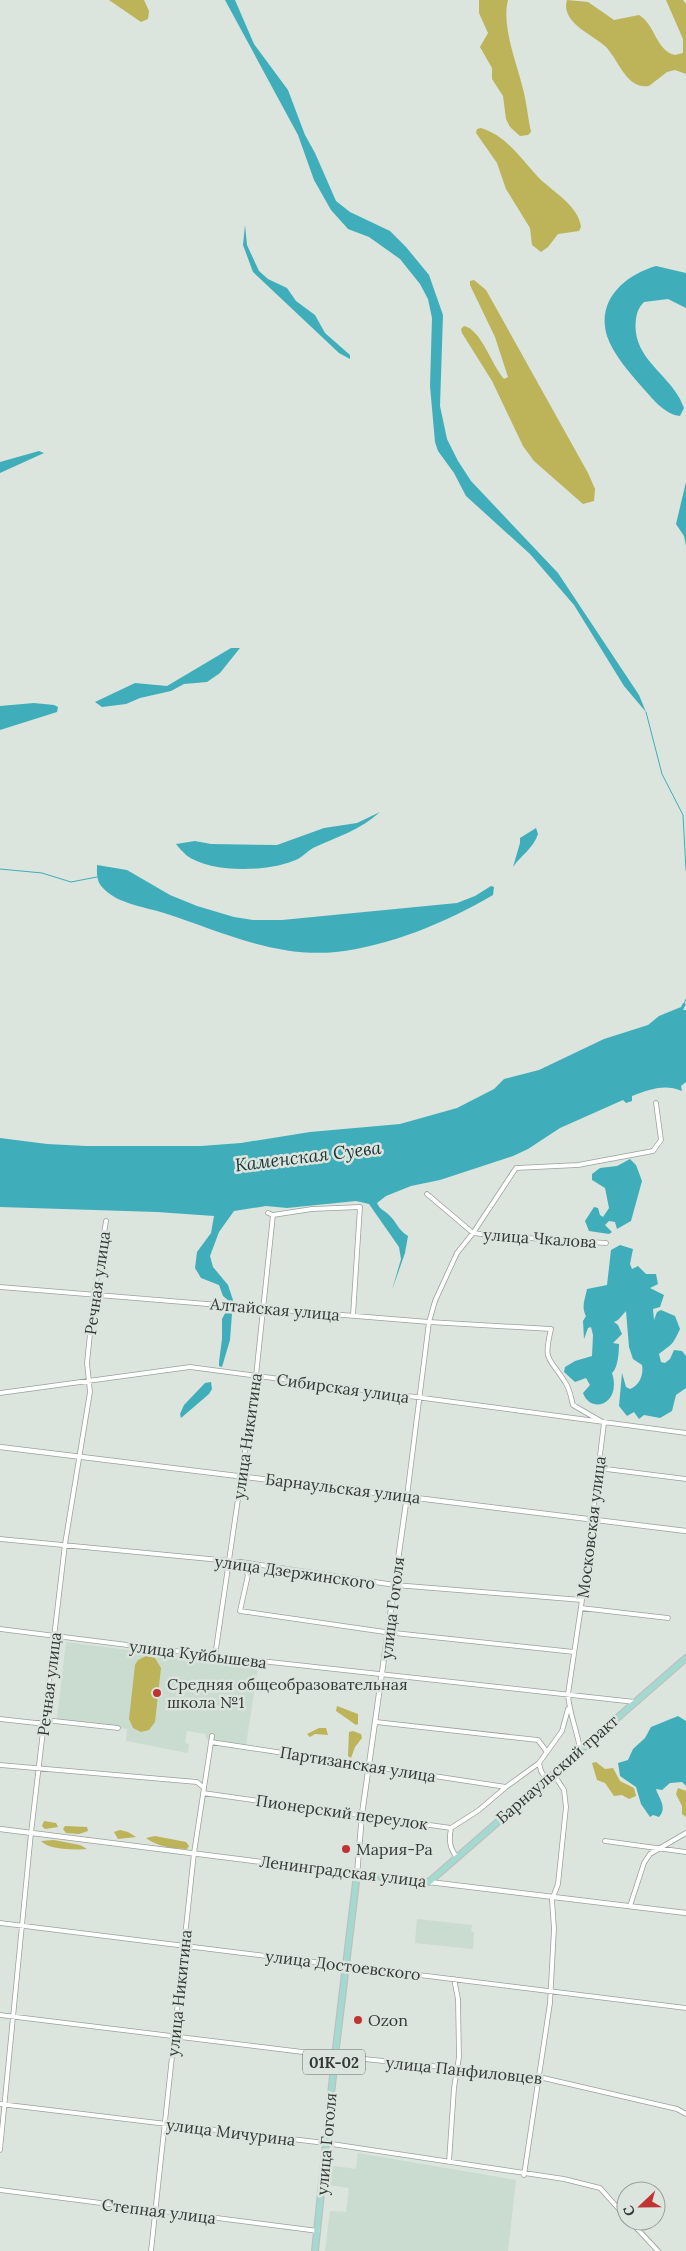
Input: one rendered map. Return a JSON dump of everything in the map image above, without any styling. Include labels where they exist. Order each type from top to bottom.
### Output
[{"type":"main road","name":"Барнаульский тракт","points":[[429,1882],[456,1856],[686,1658]]},
{"type":"main road","name":"Ленинградская улица","points":[[357,1874],[429,1882]]},
{"type":"main road","name":"улица Гоголя","points":[[316,2251],[334,2056],[357,1874]]},
{"type":"street","name":"улица Гоголя","points":[[357,1874],[362,1814],[389,1632],[429,1322],[449,1269],[457,1253],[473,1233],[516,1168],[578,1165],[653,1151],[661,1140],[656,1103]]},
{"type":"street","name":"улица Чкалова","points":[[427,1194],[473,1233],[606,1243]]},
{"type":"street","name":"улица Никитина","points":[[215,1656],[256,1376],[271,1214],[312,1209],[360,1207],[353,1315]]},
{"type":"street","name":"Речная улица","points":[[0,2150],[2,2104],[44,1721],[65,1544],[81,1456],[90,1392],[87,1363],[94,1294],[106,1221]]},
{"type":"street","name":"Алтайская улица","points":[[0,1287],[429,1322],[551,1328],[547,1346],[549,1360],[566,1383],[573,1405],[604,1423]]},
{"type":"street","name":"Сибирская улица","points":[[0,1393],[190,1367],[604,1423],[686,1432]]},
{"type":"street","name":"Московская улица","points":[[580,1749],[576,1729],[568,1709],[568,1694],[593,1519],[604,1423]]},
{"type":"street","name":"Барнаульская улица","points":[[0,1446],[686,1531]]},
{"type":"street","points":[[598,1468],[686,1479]]},
{"type":"street","name":"улица Дзержинского","points":[[0,1535],[8,1540]]},
{"type":"street","name":"улица Дзержинского","points":[[0,1539],[241,1562],[395,1585],[582,1600]]},
{"type":"street","points":[[241,1562],[248,1575],[240,1612],[389,1632],[574,1652]]},
{"type":"street","points":[[581,1608],[668,1618]]},
{"type":"street","name":"улица Куйбышева","points":[[0,1629],[215,1656],[635,1702]]},
{"type":"street","points":[[451,1828],[479,1810],[506,1787],[540,1763],[562,1731],[568,1709]]},
{"type":"street","points":[[0,1718],[36,1724],[44,1721],[118,1728]]},
{"type":"street","points":[[376,1722],[538,1740],[547,1752]]},
{"type":"street","name":"улица Никитина","points":[[151,2251],[194,1853],[212,1736]]},
{"type":"street","name":"Партизанская улица","points":[[211,1742],[370,1764],[506,1787]]},
{"type":"street","points":[[540,1763],[541,1771],[546,1779]]},
{"type":"street","name":"Пионерский переулок","points":[[0,1765],[197,1782],[204,1790],[451,1828],[449,1839],[451,1849],[456,1856]]},
{"type":"street","points":[[524,2175],[551,1991],[554,1896],[558,1884],[566,1807],[564,1790],[553,1773]]},
{"type":"street","name":"Ленинградская улица","points":[[0,1829],[357,1874]]},
{"type":"street","points":[[630,1906],[644,1863],[650,1854],[686,1834]]},
{"type":"street","points":[[605,1842],[686,1852]]},
{"type":"street","name":"Ленинградская улица","points":[[429,1882],[686,1913]]},
{"type":"street","name":"улица Достоевского","points":[[0,1923],[686,2008]]},
{"type":"street","points":[[449,2162],[454,2088],[459,2057],[458,1999],[454,1979]]},
{"type":"street","name":"улица Панфиловцев","points":[[0,2015],[334,2056],[539,2077],[677,2108],[686,2114]]},
{"type":"street","name":"улица Мичурина","points":[[2,2104],[325,2144],[524,2175],[564,2179],[600,2188],[616,2206]]},
{"type":"street","name":"Степная улица","points":[[0,2190],[318,2231]]},
{"type":"street","points":[[639,2231],[658,2251]]},
{"type":"shaded area","points":[[109,0],[144,0],[149,11],[148,19],[141,22]]},
{"type":"shaded area","points":[[479,0],[508,0],[506,11],[508,34],[525,98],[531,132],[528,135],[520,136],[510,127],[506,119],[503,96],[492,79],[492,68],[480,47],[488,33],[479,13]]},
{"type":"shaded area","points":[[567,0],[588,2],[614,20],[639,15],[649,24],[659,43],[669,53],[675,55],[683,53],[683,39],[666,0],[683,0],[686,4],[686,74],[675,70],[667,72],[649,86],[641,86],[634,83],[623,72],[610,51],[579,27],[568,15],[566,8]]},
{"type":"shaded area","points":[[481,128],[506,142],[539,178],[570,206],[579,219],[581,227],[579,231],[558,234],[548,247],[541,252],[532,245],[530,228],[506,189],[497,163],[476,133],[477,129]]},
{"type":"shaded area","points":[[474,280],[486,290],[588,473],[595,489],[594,501],[583,504],[534,461],[523,446],[492,381],[462,333],[461,329],[464,326],[476,334],[504,379],[508,377],[495,337],[470,285],[470,281]]},
{"type":"shaded area","name":"Средняя общеобразовательная школа №1","points":[[66,1642],[258,1667],[246,1745],[206,1739],[206,1734],[187,1731],[185,1743],[189,1744],[188,1753],[126,1741],[127,1729],[57,1719]]},
{"type":"shaded area","points":[[146,1656],[155,1658],[161,1668],[155,1722],[149,1730],[141,1732],[133,1728],[129,1719],[135,1665],[138,1660]]},
{"type":"shaded area","points":[[337,1706],[358,1714],[358,1724],[356,1725],[336,1711]]},
{"type":"shaded area","points":[[319,1728],[326,1728],[328,1735],[315,1734],[310,1737],[307,1734]]},
{"type":"shaded area","points":[[353,1731],[361,1734],[362,1738],[355,1747],[351,1758],[348,1756],[349,1732]]},
{"type":"shaded area","points":[[596,1762],[605,1769],[613,1768],[620,1781],[634,1788],[636,1796],[629,1799],[622,1795],[614,1796],[605,1783],[597,1780],[592,1763]]},
{"type":"shaded area","points":[[678,1788],[686,1791],[686,1817],[682,1814],[682,1806],[676,1794]]},
{"type":"shaded area","points":[[44,1821],[56,1823],[58,1827],[45,1829],[42,1826]]},
{"type":"shaded area","points":[[65,1826],[87,1827],[88,1831],[79,1834],[66,1833],[63,1829]]},
{"type":"shaded area","points":[[120,1830],[136,1837],[118,1839],[114,1832]]},
{"type":"shaded area","points":[[155,1836],[186,1842],[189,1846],[187,1849],[171,1848],[146,1838]]},
{"type":"shaded area","points":[[54,1840],[80,1845],[87,1849],[56,1848],[41,1841]]},
{"type":"shaded area","points":[[417,1919],[472,1925],[471,1932],[474,1932],[473,1949],[415,1943]]},
{"type":"shaded area","points":[[358,2153],[516,2180],[508,2251],[325,2251],[330,2211],[346,2212],[349,2188],[330,2185],[333,2166],[356,2169]]},
{"type":"water","points":[[225,0],[235,0],[254,44],[288,90],[305,135],[336,201],[350,212],[390,231],[429,275],[443,315],[440,406],[447,439],[471,481],[558,573],[639,695],[646,712],[624,686],[574,605],[530,554],[466,496],[454,473],[438,451],[435,442],[430,386],[432,318],[428,299],[420,284],[400,259],[369,237],[348,229],[331,210],[314,180],[298,135]]},
{"type":"water","points":[[245,225],[247,245],[259,271],[268,279],[287,288],[296,301],[315,315],[325,333],[350,355],[350,359],[339,353],[253,272],[243,245]]},
{"type":"water","points":[[656,266],[686,273],[686,308],[668,299],[644,302],[637,314],[636,332],[644,353],[680,399],[684,408],[680,416],[669,412],[650,396],[617,356],[607,336],[605,323],[609,300],[624,283],[645,270]]},
{"type":"water","points":[[39,451],[44,453],[0,473],[0,462]]},
{"type":"water","points":[[686,482],[686,546],[684,536],[676,524]]},
{"type":"water","points":[[231,648],[240,648],[220,673],[207,682],[184,684],[171,691],[140,698],[126,704],[102,707],[95,702],[135,683],[167,686]]},
{"type":"water","points":[[34,703],[54,705],[58,707],[57,712],[0,730],[0,706]]},
{"type":"water","points":[[380,812],[356,828],[313,848],[298,859],[273,867],[241,869],[210,865],[186,855],[176,844],[195,841],[211,844],[277,845],[324,828],[357,823]]},
{"type":"water","points":[[536,828],[538,834],[536,839],[513,867],[520,838]]},
{"type":"water","points":[[97,865],[127,870],[170,895],[197,906],[234,917],[253,920],[282,920],[457,903],[475,896],[491,886],[494,887],[493,895],[457,914],[418,931],[356,949],[313,953],[270,947],[122,901],[102,887],[97,876]]},
{"type":"water","name":"Каменская Суева","points":[[683,1003],[686,1004],[683,1010],[686,1010],[686,1082],[681,1086],[682,1091],[662,1087],[632,1096],[632,1101],[626,1103],[623,1100],[560,1128],[528,1149],[513,1156],[440,1180],[411,1186],[386,1196],[377,1203],[408,1236],[405,1253],[392,1290],[401,1259],[399,1247],[369,1204],[356,1201],[287,1208],[266,1206],[234,1211],[219,1232],[210,1256],[213,1267],[228,1285],[233,1300],[230,1340],[222,1367],[219,1366],[219,1362],[222,1319],[230,1304],[223,1296],[219,1285],[201,1278],[195,1268],[197,1252],[211,1233],[214,1216],[157,1212],[0,1207],[0,1138],[47,1144],[86,1146],[201,1146],[241,1143],[310,1132],[400,1124],[457,1108],[494,1089],[504,1079],[539,1070],[604,1039],[648,1025],[659,1016],[681,1007]]},
{"type":"water","points":[[630,1159],[636,1165],[642,1181],[631,1221],[617,1229],[615,1222],[609,1221],[605,1225],[612,1232],[609,1234],[589,1231],[585,1221],[594,1207],[598,1208],[600,1215],[603,1217],[609,1208],[605,1188],[592,1180],[592,1174],[600,1168],[617,1166]]},
{"type":"water","points":[[620,1245],[633,1249],[630,1264],[632,1269],[638,1266],[646,1274],[656,1274],[658,1284],[650,1288],[664,1295],[660,1307],[653,1309],[654,1320],[657,1312],[661,1310],[675,1316],[680,1329],[672,1344],[659,1354],[661,1362],[665,1363],[670,1359],[674,1350],[682,1351],[686,1356],[686,1388],[676,1395],[672,1411],[660,1418],[644,1415],[639,1419],[634,1412],[627,1416],[619,1406],[622,1373],[626,1387],[630,1389],[638,1383],[642,1373],[642,1365],[633,1359],[629,1347],[626,1311],[614,1322],[618,1325],[622,1334],[613,1343],[619,1344],[619,1351],[617,1364],[612,1373],[613,1392],[609,1399],[598,1405],[592,1404],[583,1393],[590,1385],[586,1378],[575,1382],[564,1372],[565,1367],[575,1361],[592,1356],[593,1335],[591,1327],[588,1328],[584,1339],[583,1321],[586,1316],[584,1300],[587,1289],[607,1285],[611,1250]]},
{"type":"water","points":[[211,1382],[212,1389],[209,1394],[181,1418],[180,1414],[184,1405],[205,1383]]},
{"type":"water","points":[[678,1716],[686,1721],[686,1786],[682,1782],[670,1783],[662,1790],[656,1789],[662,1802],[663,1810],[659,1817],[653,1815],[650,1817],[641,1804],[636,1787],[620,1776],[618,1763],[628,1760],[633,1749],[645,1738],[651,1727]]},
{"type":"waterway","points":[[646,712],[662,774],[683,815],[686,870]]},
{"type":"waterway","points":[[0,869],[42,873],[71,882],[97,877]]},
{"type":"waterway","points":[[684,1004],[686,999]]},
{"type":"place","name":"Средняя общеобразовательная школа №1","points":[[157,1693]]},
{"type":"place","name":"Мария-Ра","points":[[346,1849]]},
{"type":"place","name":"Ozon","points":[[358,2020]]}]
